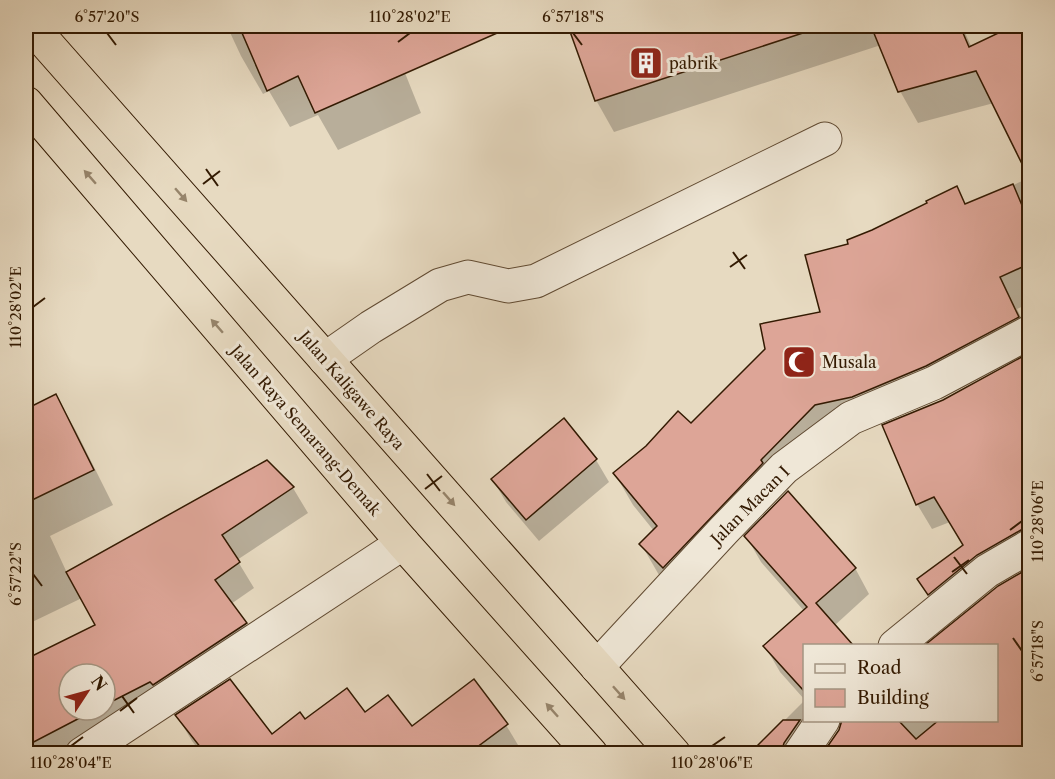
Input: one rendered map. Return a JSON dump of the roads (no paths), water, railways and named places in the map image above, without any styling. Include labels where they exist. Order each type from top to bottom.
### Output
[{"type":"highway","name":"Jalan Kaligawe Raya","points":[[31,26],[149,158],[348,343],[597,667],[674,753]]},
{"type":"highway","points":[[58,26],[149,158]]},
{"type":"highway","name":"Jalan Raya Semarang-Demak","points":[[26,103],[403,543],[591,753]]},
{"type":"street","points":[[348,343],[440,285],[468,277],[508,286],[536,281],[825,139]]},
{"type":"street","name":"Jalan Macan I","points":[[597,667],[784,468],[851,418],[934,383],[1029,332]]},
{"type":"street","points":[[82,753],[403,543]]},
{"type":"street","points":[[896,644],[987,571],[1029,546]]},
{"type":"street","points":[[800,753],[822,722]]},
{"type":"place","name":"pabrik","points":[[646,63]]},
{"type":"place","name":"Musala","points":[[799,362]]}]
